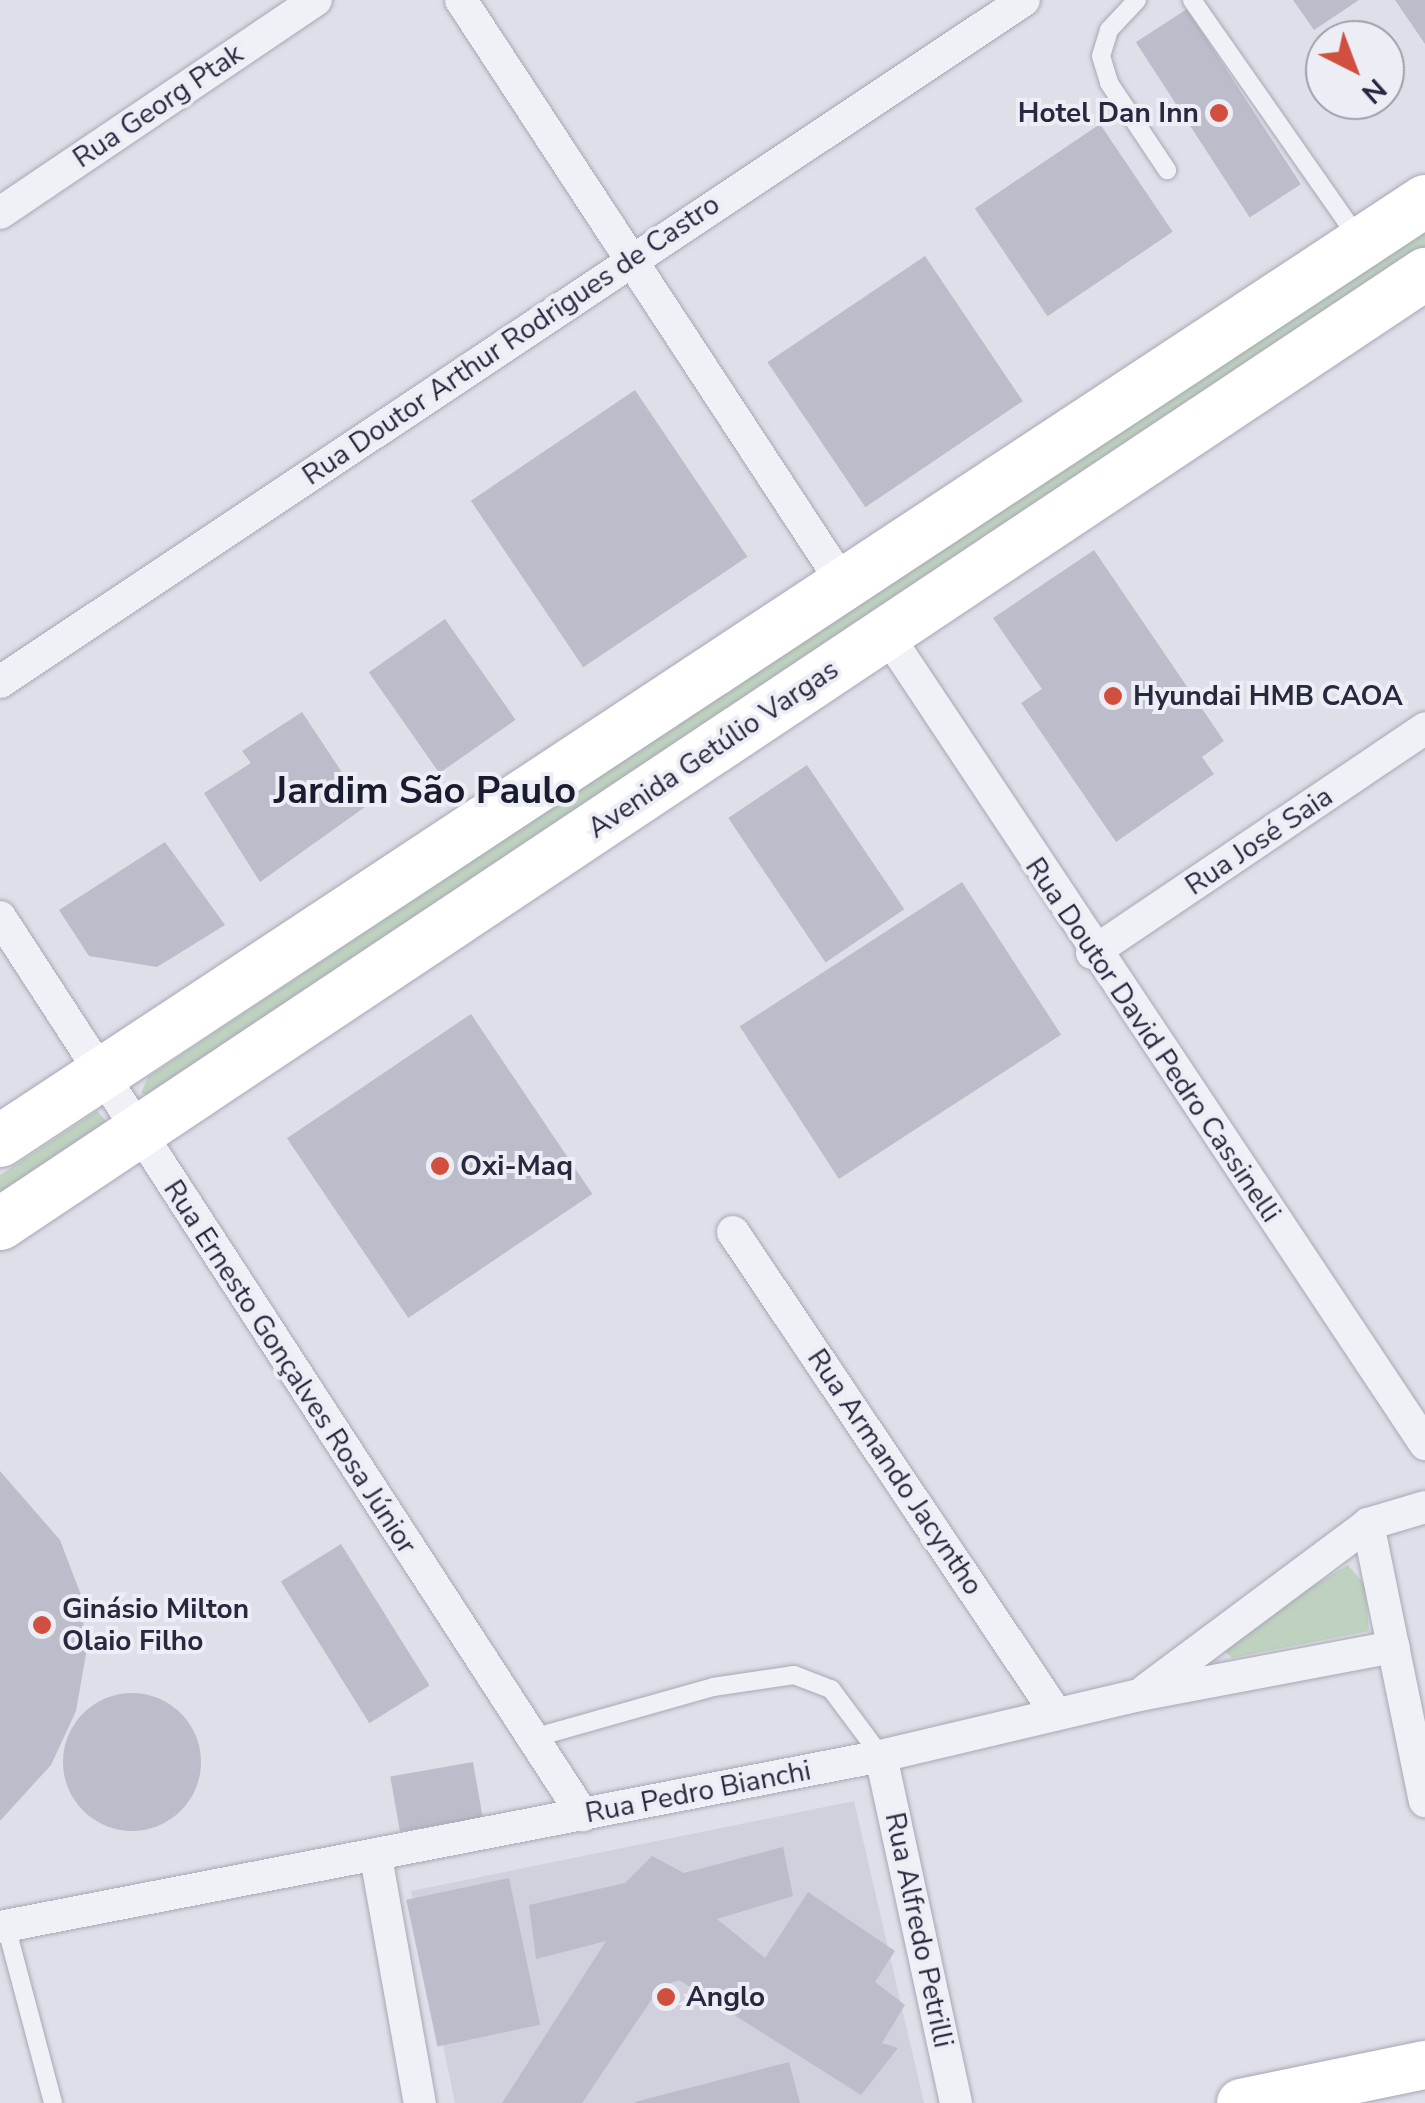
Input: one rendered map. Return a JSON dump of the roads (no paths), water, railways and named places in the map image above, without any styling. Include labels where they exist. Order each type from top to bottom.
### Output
[{"type":"main road","points":[[0,1141],[846,588],[1425,201]]},
{"type":"main road","name":"Avenida Getúlio Vargas","points":[[0,1224],[1425,274]]},
{"type":"main road","points":[[1241,2103],[1307,2096],[1425,2065]]},
{"type":"street","name":"Rua Georg Ptak","points":[[0,212],[316,0]]},
{"type":"street","points":[[461,0],[846,588]]},
{"type":"street","name":"Rua Doutor Arthur Rodrigues de Castro","points":[[0,682],[1024,0]]},
{"type":"street","name":"Rua Doutor David Pedro Cassinelli","points":[[886,633],[1092,953],[1425,1444]]},
{"type":"street","name":"Rua José Saia","points":[[1092,953],[1425,728]]},
{"type":"street","name":"Rua Ernesto Gonçalves Rosa Júnior","points":[[0,918],[98,1075],[583,1815]]},
{"type":"street","name":"Rua Armando Jacyntho","points":[[734,1232],[1056,1713]]},
{"type":"street","points":[[1138,1695],[1368,1524],[1425,1506]]},
{"type":"street","points":[[1368,1524],[1425,1801]]},
{"type":"street","name":"Rua Pedro Bianchi","points":[[3,1927],[881,1756],[1138,1695],[1394,1647]]},
{"type":"street","name":"Rua Alfredo Petrilli","points":[[881,1756],[956,2103]]},
{"type":"street","points":[[376,1857],[420,2103]]},
{"type":"lane","points":[[1137,0],[1109,30],[1100,56],[1168,170]]},
{"type":"lane","points":[[1192,0],[1361,242]]},
{"type":"lane","points":[[533,1738],[713,1687],[794,1675],[831,1689],[881,1756]]},
{"type":"lane","points":[[3,1927],[53,2103]]},
{"type":"place","name":"Hotel Dan Inn","points":[[1219,113]]},
{"type":"place","name":"Hyundai HMB CAOA","points":[[1113,696]]},
{"type":"place","name":"Oxi-Maq","points":[[440,1166]]},
{"type":"place","name":"Ginásio Milton Olaio Filho","points":[[42,1625]]},
{"type":"place","name":"Anglo","points":[[666,1997]]},
{"type":"district","name":"Jardim São Paulo","points":[[425,791]]}]
